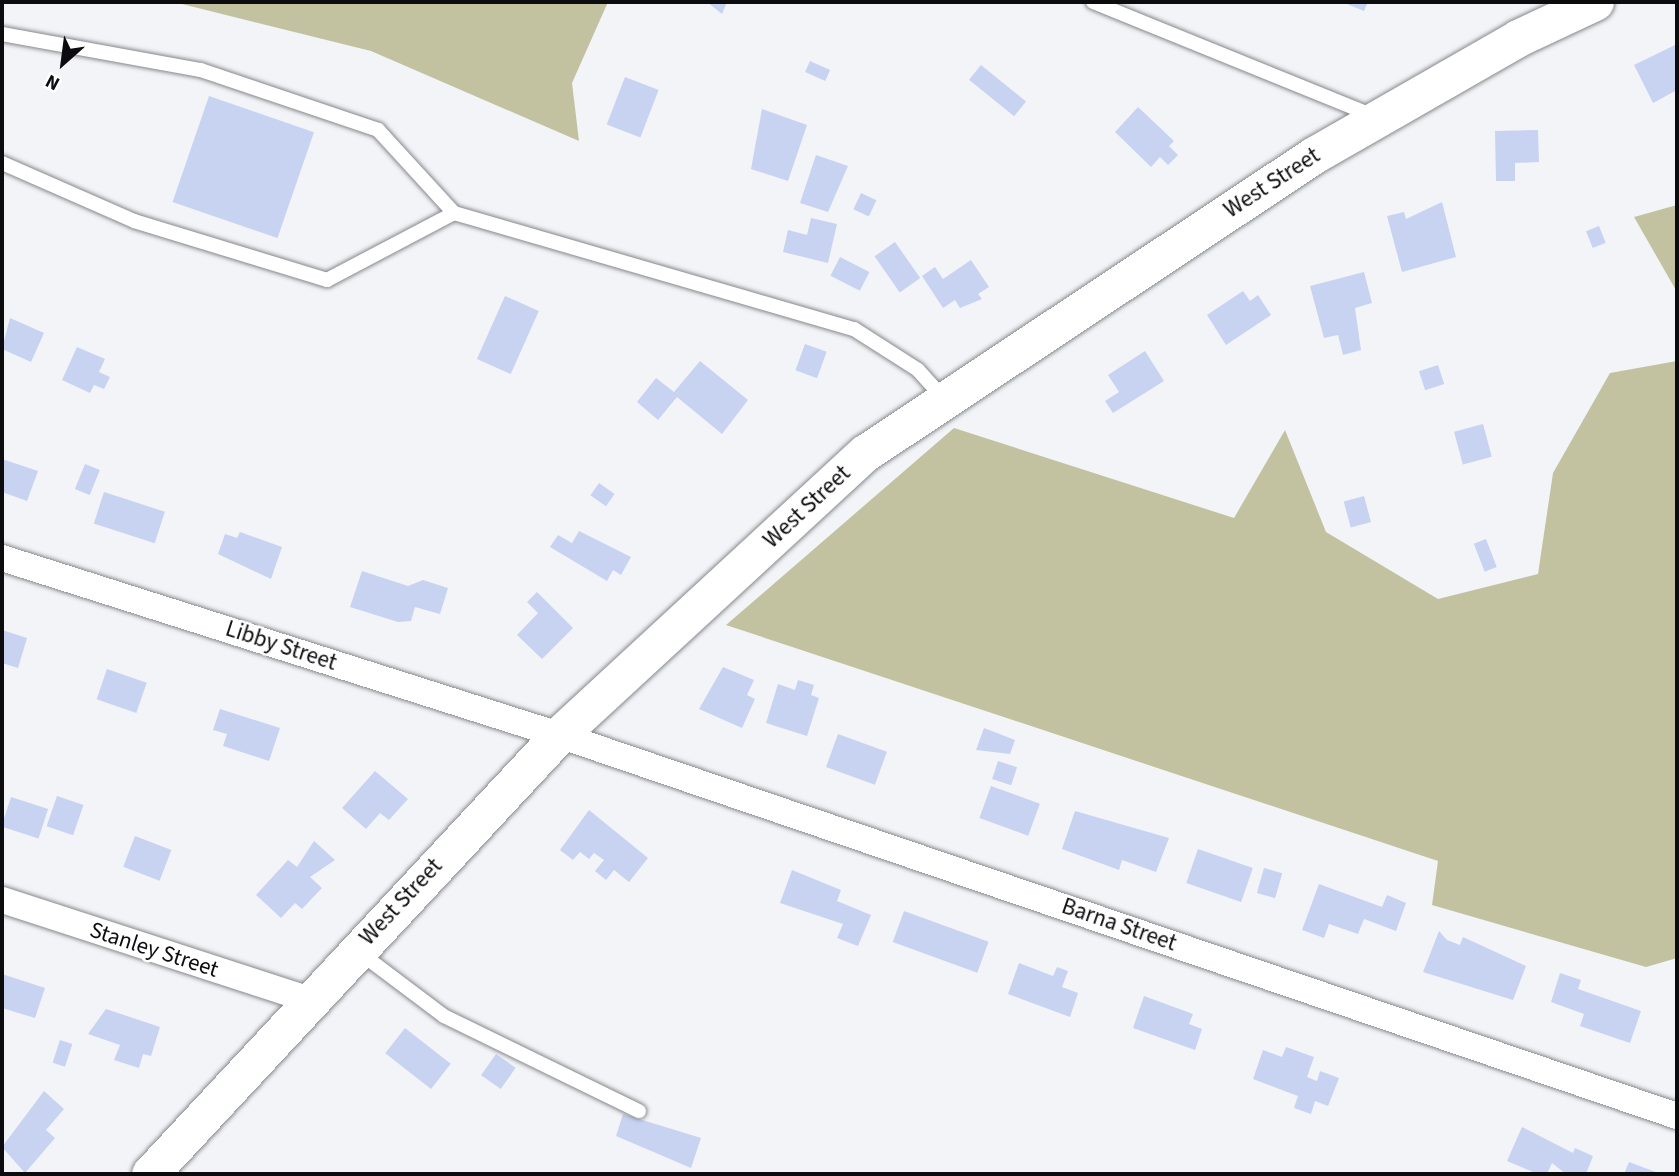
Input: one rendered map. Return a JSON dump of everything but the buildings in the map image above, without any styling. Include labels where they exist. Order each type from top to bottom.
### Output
[{"type":"main road","name":"West Street","points":[[150,1174],[307,999],[559,735],[866,453],[1378,118],[1595,2]]},
{"type":"street","name":"Libby Street","points":[[2,558],[559,735]]},
{"type":"street","name":"Barna Street","points":[[559,735],[1677,1116]]},
{"type":"street","name":"Stanley Street","points":[[2,900],[307,999]]},
{"type":"lane","points":[[1093,2],[1378,118]]},
{"type":"lane","points":[[2,34],[190,67],[378,130],[454,213],[854,329],[918,370],[945,400]]},
{"type":"lane","points":[[2,163],[134,221],[327,280],[454,213]]},
{"type":"lane","points":[[356,949],[444,1016],[639,1111]]},
{"type":"green space","points":[[174,2],[608,2],[572,83],[579,141],[371,51]]},
{"type":"green space","points":[[1677,205],[1677,292],[1634,217]]},
{"type":"green space","points":[[1677,361],[1677,958],[1646,967],[1432,905],[1438,861],[726,625],[954,428],[1234,518],[1285,430],[1326,532],[1438,599],[1538,574],[1553,473],[1610,373]]}]
